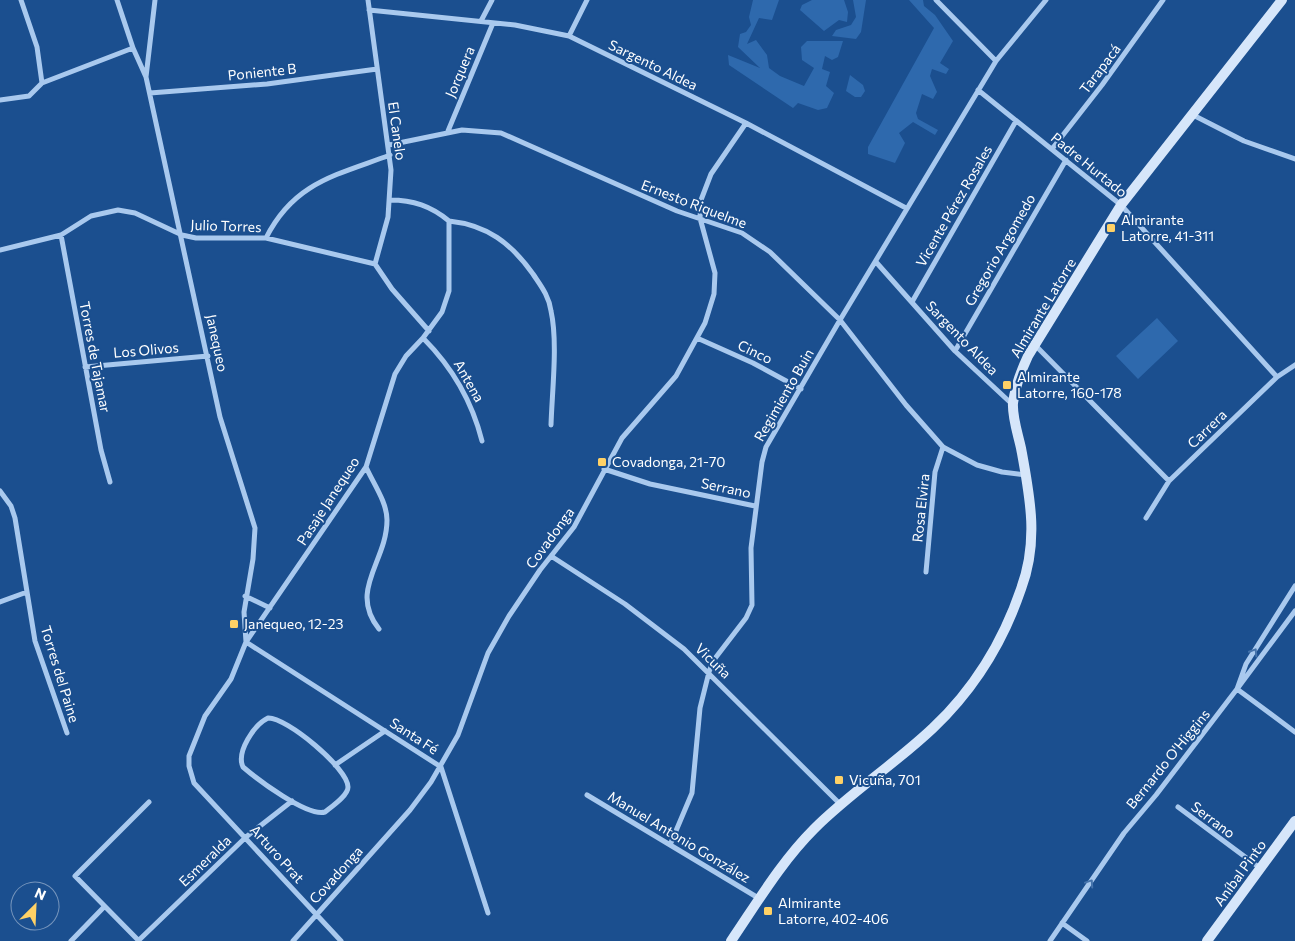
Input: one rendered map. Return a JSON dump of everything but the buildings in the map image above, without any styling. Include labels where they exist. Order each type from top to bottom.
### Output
[{"type":"main road","name":"Almirante Latorre","points":[[731,941],[797,847],[841,804],[943,718],[964,694],[995,649],[1012,615],[1030,558],[1033,524],[1013,406],[1022,369],[1034,344],[1121,205],[1282,0]]},
{"type":"main road","name":"Aníbal Pinto","points":[[1208,941],[1295,821]]},
{"type":"street","points":[[21,0],[37,47],[42,83]]},
{"type":"street","points":[[117,0],[133,48],[146,78]]},
{"type":"street","points":[[146,78],[155,0]]},
{"type":"street","name":"El Canelo","points":[[368,0],[390,155],[390,200],[385,233],[375,264]]},
{"type":"street","points":[[481,21],[492,0]]},
{"type":"street","points":[[569,36],[587,0]]},
{"type":"street","points":[[936,0],[996,61]]},
{"type":"street","name":"Regimiento Buin","points":[[670,845],[692,793],[700,708],[709,672],[714,661],[746,618],[752,605],[751,548],[766,448],[906,208],[996,61],[1046,0]]},
{"type":"street","name":"Tarapacá","points":[[1052,149],[1107,79],[1163,0]]},
{"type":"street","name":"Sargento Aldea","points":[[369,10],[537,28],[569,36],[746,123],[906,208]]},
{"type":"street","name":"Jorquera","points":[[448,131],[493,23]]},
{"type":"street","points":[[0,100],[29,96],[42,83],[133,48]]},
{"type":"street","name":"Poniente B","points":[[150,93],[267,84],[377,69]]},
{"type":"street","name":"Janequeo","points":[[146,78],[182,235],[220,417],[255,528],[253,559],[245,596],[246,642],[231,679],[205,716],[191,750],[189,766],[194,783]]},
{"type":"street","name":"Padre Hurtado","points":[[978,90],[1121,205],[1277,377]]},
{"type":"street","points":[[1193,114],[1244,141],[1295,159]]},
{"type":"street","name":"Vicente Pérez Rosales","points":[[912,302],[1016,121]]},
{"type":"street","name":"Covadonga","points":[[293,941],[410,810],[441,767],[466,715],[496,638],[520,599],[586,507],[604,469],[622,438],[676,376],[709,314],[715,284],[710,252],[700,218],[701,200],[711,174],[746,123]]},
{"type":"street","name":"Ernesto Riquelme","points":[[389,144],[448,131],[486,130],[515,138],[623,188],[742,233],[762,245],[840,320],[906,405],[943,447],[977,465],[1002,472],[1026,475]]},
{"type":"street","points":[[266,238],[284,209],[310,187],[329,176],[390,155]]},
{"type":"street","name":"Gregorio Argomedo","points":[[955,351],[1066,160]]},
{"type":"street","points":[[390,200],[419,203],[449,221],[480,228],[502,240],[520,257],[545,291],[551,309],[553,328],[551,425]]},
{"type":"street","name":"Julio Torres","points":[[0,250],[61,235],[91,216],[118,210],[135,213],[182,235],[196,238],[266,238],[375,264]]},
{"type":"street","points":[[423,338],[442,312],[450,291],[449,221]]},
{"type":"street","name":"Torres de Tajamar","points":[[61,235],[101,450],[110,482]]},
{"type":"street","name":"Sargento Aldea","points":[[876,262],[955,351],[1013,406]]},
{"type":"street","points":[[375,264],[392,289],[429,330]]},
{"type":"street","name":"Antena","points":[[423,338],[456,377],[472,408],[482,441]]},
{"type":"street","name":"Pasaje Janequeo","points":[[246,642],[366,467],[395,374],[406,356],[423,338]]},
{"type":"street","name":"Cinco","points":[[697,338],[753,363],[801,389]]},
{"type":"street","points":[[1034,344],[1169,481]]},
{"type":"street","name":"Los Olivos","points":[[85,367],[208,356]]},
{"type":"street","name":"Carrera","points":[[1146,518],[1169,481],[1277,377],[1295,365]]},
{"type":"street","name":"Rosa Elvira","points":[[926,572],[935,472],[943,447]]},
{"type":"street","points":[[366,467],[386,511],[385,540],[369,580],[366,594],[368,609],[379,629]]},
{"type":"street","name":"Serrano","points":[[604,469],[650,484],[756,506]]},
{"type":"street","name":"Torres del Paine","points":[[0,491],[11,506],[15,518],[35,641],[67,733]]},
{"type":"street","name":"Vicuña","points":[[551,556],[625,604],[684,649],[841,804]]},
{"type":"street","name":"Bernardo O'Higgins","points":[[1050,941],[1124,833],[1156,795],[1237,689],[1246,664],[1295,586]]},
{"type":"street","points":[[0,602],[27,592]]},
{"type":"street","points":[[245,596],[270,608]]},
{"type":"street","points":[[1295,611],[1237,689],[1295,732]]},
{"type":"street","name":"Santa Fé","points":[[246,642],[441,767],[488,913]]},
{"type":"street","points":[[275,718],[312,743],[334,765],[348,787],[346,793],[328,810],[317,813],[292,801],[242,764],[241,757],[246,743],[264,720],[275,718]]},
{"type":"street","points":[[334,765],[385,730]]},
{"type":"street","name":"Arturo Prat","points":[[194,783],[341,941]]},
{"type":"street","name":"Manuel Antonio González","points":[[586,795],[760,899]]},
{"type":"street","name":"Esmeralda","points":[[139,941],[246,837],[292,801]]},
{"type":"street","points":[[139,941],[75,876],[149,802]]},
{"type":"street","name":"Serrano","points":[[1178,807],[1260,868]]},
{"type":"street","points":[[71,941],[104,907]]},
{"type":"street","points":[[1062,923],[1087,941]]},
{"type":"shaded area","points":[[753,0],[779,0],[772,20],[759,18],[747,44],[756,40],[767,55],[769,68],[780,76],[804,86],[814,68],[802,60],[801,47],[807,41],[843,41],[838,57],[832,60],[825,56],[822,69],[830,72],[826,86],[834,93],[827,108],[818,110],[798,103],[793,108],[729,65],[728,55],[760,68],[738,47],[740,34],[746,32],[751,25],[749,17]]},
{"type":"shaded area","points":[[812,0],[844,0],[848,12],[847,22],[839,20],[824,31],[800,10],[802,5]]},
{"type":"shaded area","points":[[853,0],[866,0],[861,32],[856,39],[832,36],[836,30],[851,25],[856,17]]},
{"type":"shaded area","points":[[909,0],[923,0],[924,6],[935,15],[953,41],[940,63],[949,69],[946,74],[932,69],[930,76],[937,92],[933,99],[922,94],[916,113],[918,119],[938,130],[935,135],[913,122],[899,133],[905,143],[895,163],[868,154],[868,147],[934,28]]},
{"type":"shaded area","points":[[850,75],[863,85],[865,91],[861,97],[855,97],[846,91]]},
{"type":"shaded area","points":[[1157,318],[1178,341],[1138,379],[1116,356]]},
{"type":"place","name":"Almirante Latorre, 41-311","points":[[1111,228]]},
{"type":"place","name":"Almirante Latorre, 160-178","points":[[1007,385]]},
{"type":"place","name":"Covadonga, 21-70","points":[[602,462]]},
{"type":"place","name":"Janequeo, 12-23","points":[[234,624]]},
{"type":"place","name":"Vicuña, 701","points":[[839,780]]},
{"type":"place","name":"Almirante Latorre, 402-406","points":[[768,911]]}]
